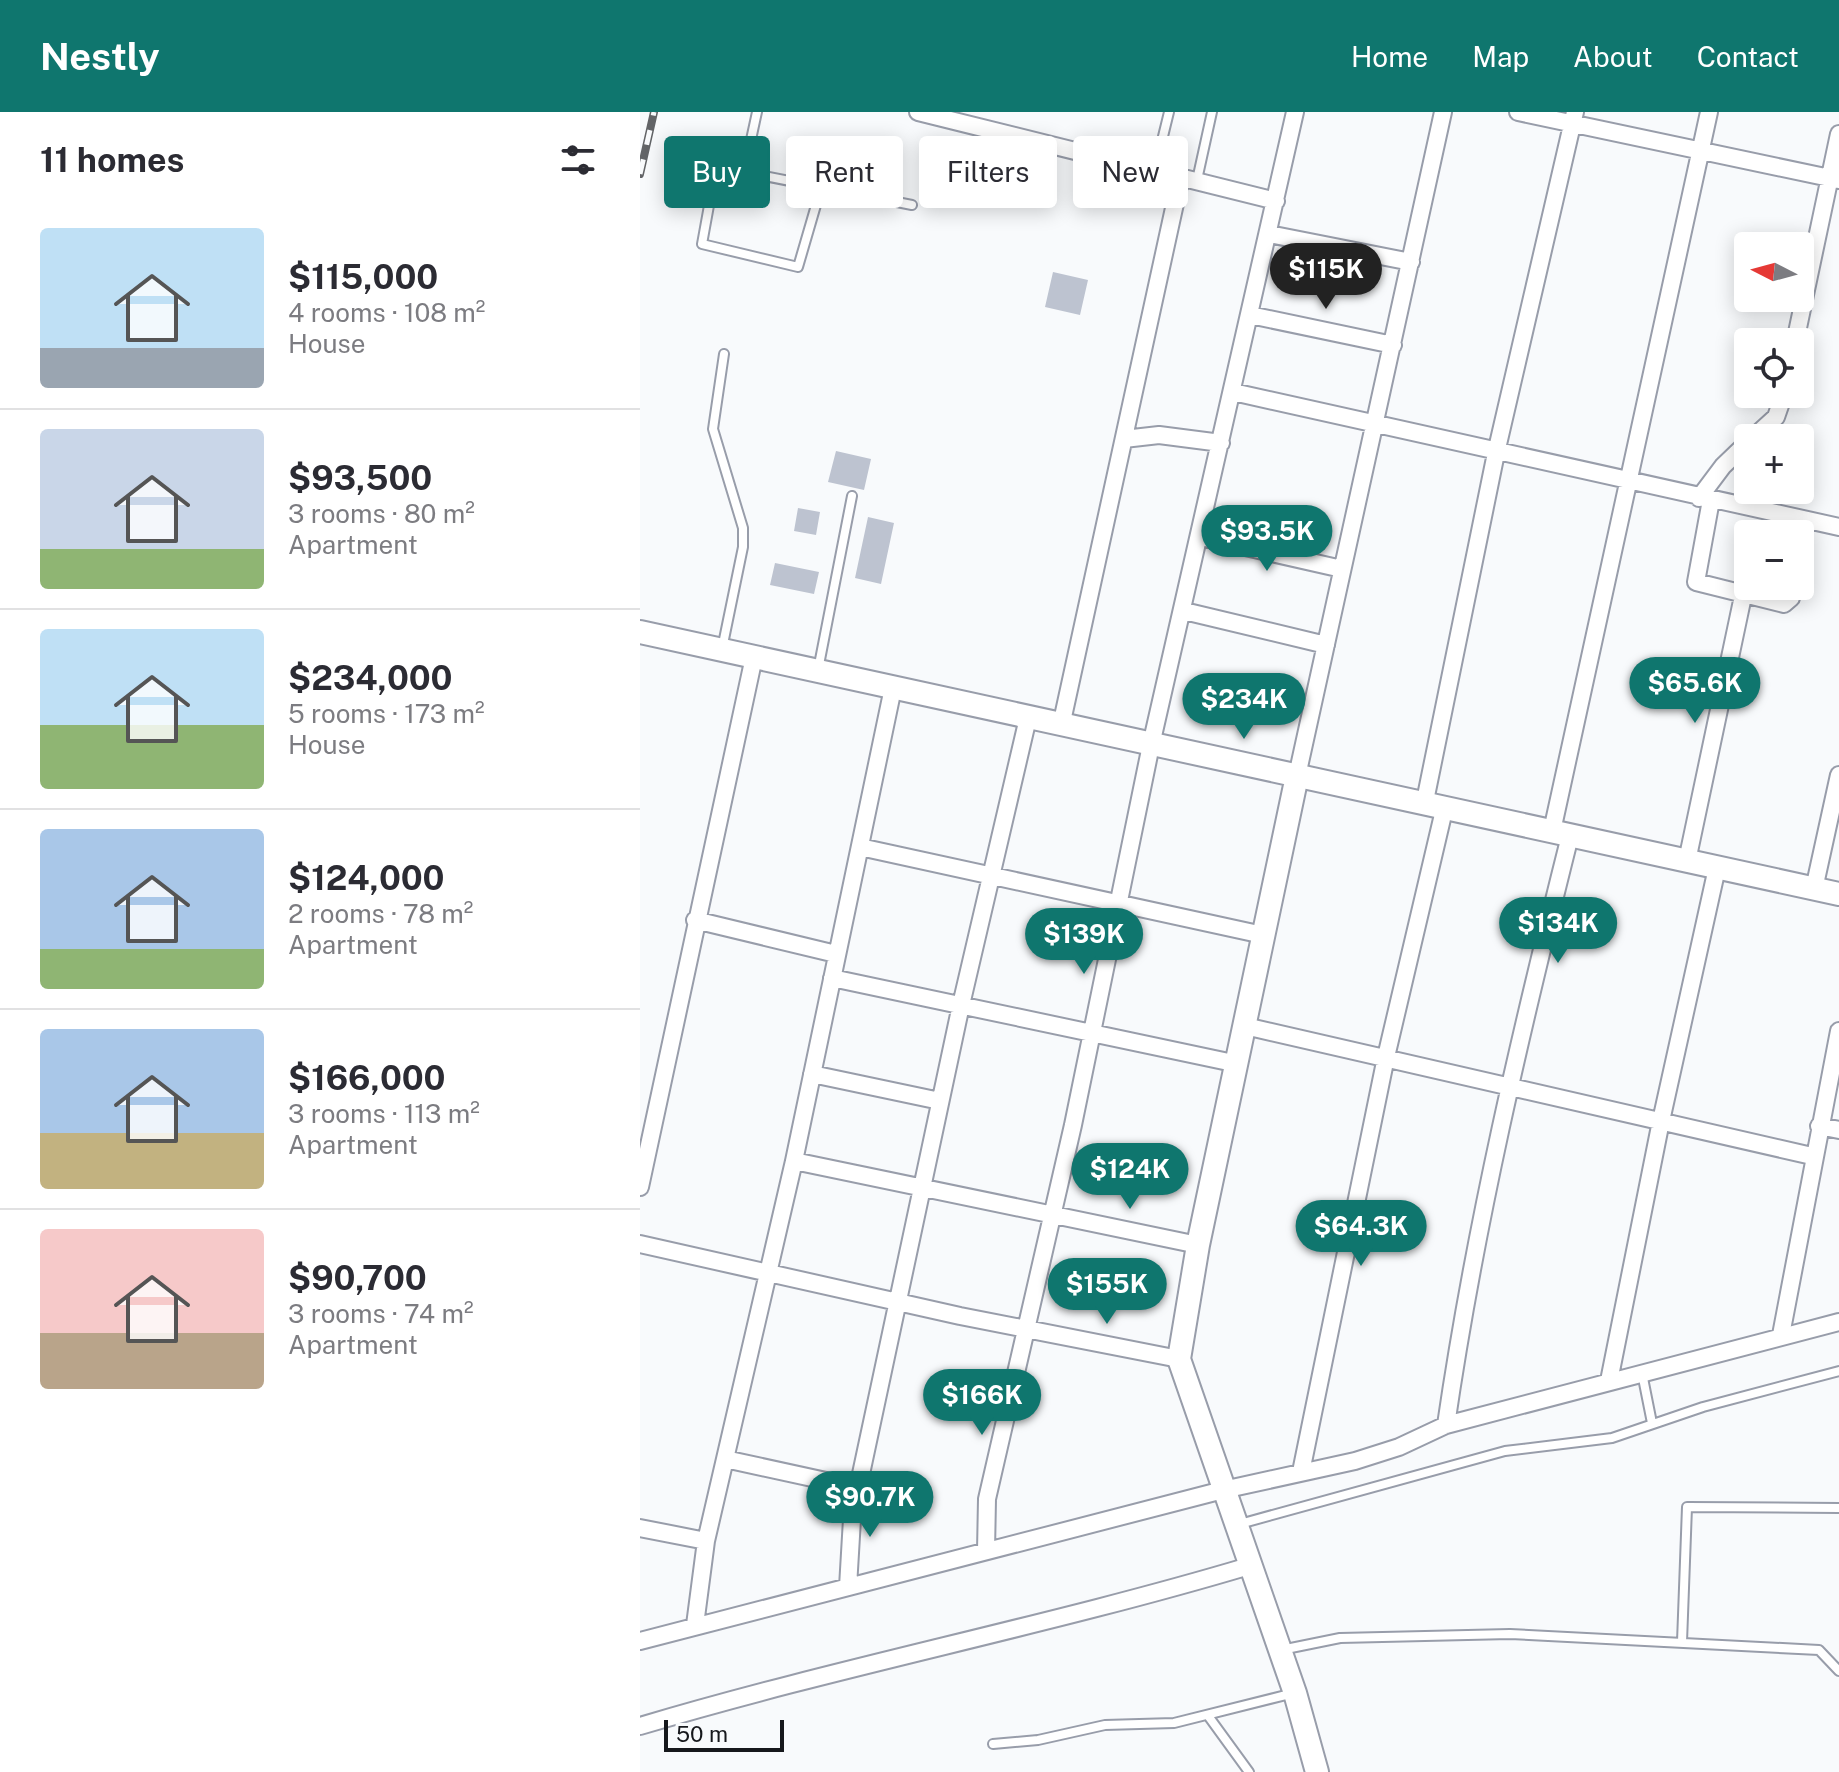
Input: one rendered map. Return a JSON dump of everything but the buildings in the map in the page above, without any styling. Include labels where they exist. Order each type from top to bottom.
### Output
[{"type":"street","points":[[918,112],[1073,149]]},
{"type":"street","points":[[986,1551],[987,1499],[1028,1328],[1121,904],[1151,745],[1201,537],[1295,112]]},
{"type":"street","points":[[1317,1772],[1295,1693],[1234,1525],[1179,1359],[1198,1245],[1263,935],[1443,112]]},
{"type":"street","points":[[1518,112],[1574,118],[1701,151],[1834,179]]},
{"type":"street","points":[[1446,1425],[1458,1343],[1509,1086],[1630,483],[1709,112]]},
{"type":"street","points":[[1301,1472],[1435,804],[1496,453],[1574,118]]},
{"type":"street","points":[[1798,328],[1834,179],[1839,134]]},
{"type":"street","points":[[1061,726],[1124,439],[1189,178],[1276,201]]},
{"type":"street","points":[[1269,234],[1411,262]]},
{"type":"street","points":[[1250,315],[1393,345]]},
{"type":"street","points":[[1233,392],[1374,426],[1806,520]]},
{"type":"street","points":[[1124,439],[1159,435],[1221,443]]},
{"type":"street","points":[[1734,455],[1723,466],[1705,499],[1696,582],[1734,593]]},
{"type":"street","points":[[1814,522],[1839,527]]},
{"type":"street","points":[[1201,537],[1342,569]]},
{"type":"street","points":[[1687,861],[1742,600]]},
{"type":"street","points":[[1764,600],[1784,604],[1789,600]]},
{"type":"street","points":[[1184,611],[1326,645]]},
{"type":"street","points":[[640,632],[1839,894]]},
{"type":"street","points":[[640,1187],[754,657]]},
{"type":"street","points":[[695,1625],[706,1541],[794,1161],[893,688]]},
{"type":"street","points":[[848,1587],[858,1488],[921,1186],[1028,718]]},
{"type":"street","points":[[1814,889],[1839,775]]},
{"type":"street","points":[[860,847],[1263,935]]},
{"type":"street","points":[[1609,1381],[1661,1121],[1717,868]]},
{"type":"street","points":[[695,920],[836,954]]},
{"type":"street","points":[[832,978],[1238,1064]]},
{"type":"street","points":[[1245,1026],[1812,1156]]},
{"type":"street","points":[[1781,1335],[1812,1156],[1839,1031]]},
{"type":"street","points":[[812,1074],[940,1101]]},
{"type":"street","points":[[1819,1126],[1839,1130]]},
{"type":"street","points":[[794,1161],[1198,1245]]},
{"type":"street","points":[[640,1244],[897,1302],[1179,1359]]},
{"type":"street","points":[[640,1641],[1399,1447],[1446,1425],[1839,1322]]},
{"type":"street","points":[[725,1459],[858,1488]]},
{"type":"street","points":[[640,1528],[706,1541]]},
{"type":"street","points":[[640,1726],[744,1695],[1141,1599],[1249,1566]]},
{"type":"lane","points":[[752,136],[757,112]]},
{"type":"lane","points":[[1163,136],[1169,112]]},
{"type":"lane","points":[[1189,178],[1212,112]]},
{"type":"lane","points":[[903,203],[912,205]]},
{"type":"lane","points":[[707,208],[701,237],[708,248],[798,267],[815,208]]},
{"type":"lane","points":[[722,650],[743,547],[743,528],[713,429],[724,354]]},
{"type":"lane","points":[[818,671],[852,496]]},
{"type":"lane","points":[[1234,1525],[1505,1451],[1612,1438],[1652,1423],[1839,1371]]},
{"type":"lane","points":[[1642,1373],[1652,1423]]},
{"type":"lane","points":[[1682,1642],[1687,1507],[1839,1508]]},
{"type":"lane","points":[[1280,1650],[1340,1638],[1510,1634],[1819,1650],[1839,1671]]},
{"type":"lane","points":[[993,1744],[1038,1740],[1105,1725],[1174,1723],[1209,1717],[1295,1693]]},
{"type":"lane","points":[[1209,1717],[1249,1772]]},
{"type":"railway","points":[[640,174],[654,112]]}]
